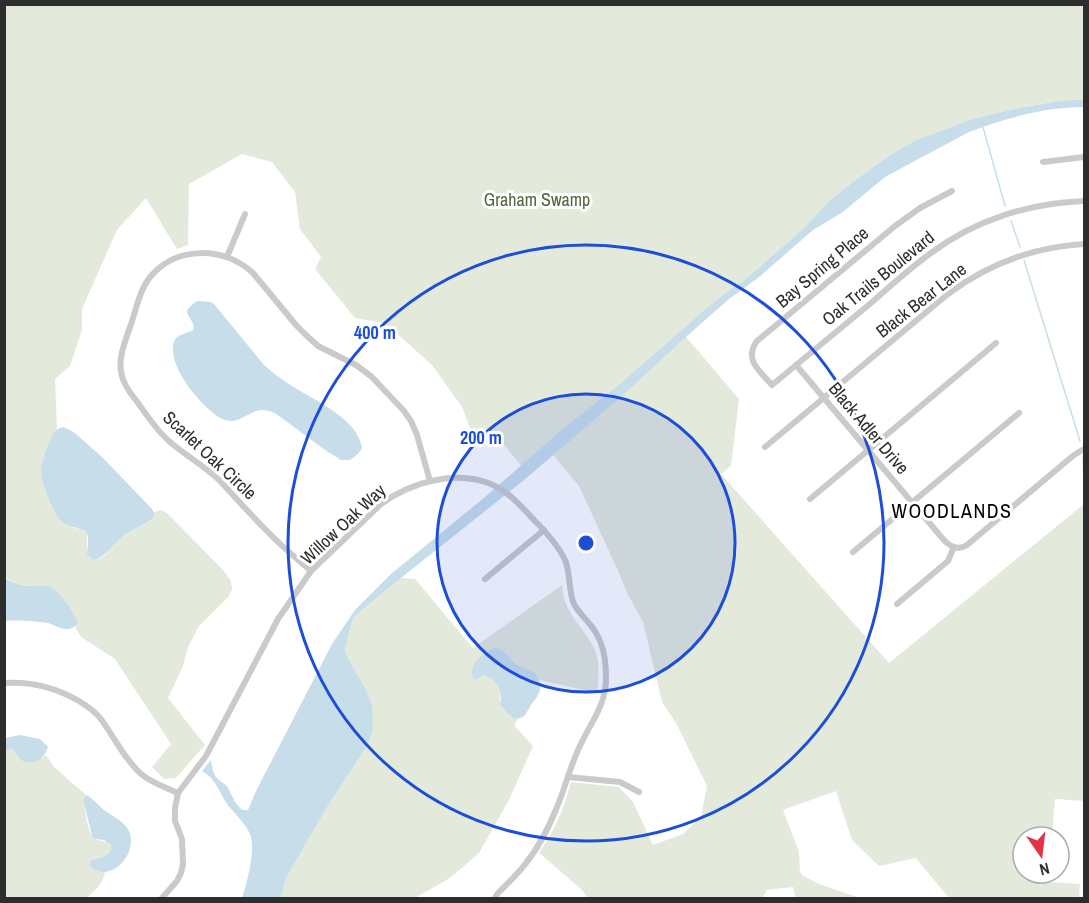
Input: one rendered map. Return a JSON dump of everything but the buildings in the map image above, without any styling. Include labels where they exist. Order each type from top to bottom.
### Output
[{"type":"street","points":[[1043,162],[1084,157]]},
{"type":"street","name":"Bay Spring Place","points":[[772,385],[752,360],[752,351],[757,341],[901,221],[952,191]]},
{"type":"street","name":"Oak Trails Boulevard","points":[[772,385],[920,261],[958,235],[1007,214],[1052,204],[1084,201]]},
{"type":"street","points":[[227,257],[245,214]]},
{"type":"street","name":"Black Bear Lane","points":[[765,447],[948,294],[972,277],[1021,255],[1057,246],[1084,244]]},
{"type":"street","name":"Scarlet Oak Circle","points":[[311,572],[267,531],[219,480],[159,431],[121,376],[120,362],[123,349],[140,297],[150,277],[162,266],[184,255],[205,253],[227,257],[241,263],[253,273],[296,325],[318,346],[356,365],[372,377],[393,399],[411,421],[430,482]]},
{"type":"street","points":[[810,499],[996,343]]},
{"type":"street","name":"Black Adler Drive","points":[[796,365],[946,542],[954,547]]},
{"type":"street","points":[[854,552],[1019,413]]},
{"type":"street","points":[[897,604],[948,561],[954,547],[961,548],[967,545],[1074,455],[1084,450]]},
{"type":"street","name":"Willow Oak Way","points":[[178,793],[206,756],[278,619],[311,572],[381,504],[406,489],[443,479],[471,479],[495,486],[510,495],[544,530],[565,559],[574,603],[596,632],[605,655],[606,681],[602,702],[574,758],[552,818],[531,856],[495,898]]},
{"type":"street","points":[[485,579],[544,530]]},
{"type":"street","points":[[4,683],[28,682],[44,685],[82,703],[99,717],[131,764],[140,773],[152,782],[178,793],[175,821],[182,839],[183,864],[177,881],[162,898]]},
{"type":"street","points":[[568,777],[620,782],[639,792]]},
{"type":"green space","name":"Graham Swamp","points":[[4,5],[1084,5],[1084,100],[1052,102],[972,119],[916,140],[890,155],[829,201],[803,229],[681,331],[739,399],[731,466],[721,474],[889,663],[1084,504],[1084,801],[1055,799],[1053,825],[1011,825],[1011,885],[1080,884],[1079,898],[949,898],[916,858],[879,866],[852,840],[836,791],[783,810],[799,852],[802,875],[819,884],[860,898],[794,898],[793,887],[766,890],[763,895],[766,898],[588,898],[581,889],[539,853],[558,819],[571,782],[619,787],[633,802],[653,845],[683,834],[701,817],[707,786],[676,723],[662,702],[643,622],[627,593],[579,486],[553,455],[529,475],[495,434],[474,438],[462,407],[432,365],[385,323],[355,318],[315,269],[321,257],[300,229],[295,192],[272,162],[242,154],[189,184],[188,245],[177,249],[146,198],[117,230],[82,309],[82,330],[70,366],[55,379],[57,429],[50,440],[41,473],[51,502],[73,528],[87,533],[87,555],[93,559],[104,556],[126,534],[152,519],[153,512],[161,510],[167,513],[231,581],[232,589],[229,596],[199,626],[168,698],[205,745],[176,778],[164,779],[152,767],[171,744],[115,659],[81,637],[75,627],[78,623],[47,586],[20,584],[5,577]]},
{"type":"green space","points":[[401,578],[415,579],[473,648],[562,585],[571,614],[595,649],[599,670],[597,693],[539,680],[534,674],[515,663],[505,652],[480,657],[472,668],[473,679],[476,680],[484,675],[497,684],[502,708],[514,719],[518,719],[514,725],[533,746],[509,800],[479,853],[450,878],[415,898],[281,898],[286,878],[329,804],[368,745],[372,733],[364,686],[345,650],[352,621],[356,615]]},
{"type":"green space","points":[[11,748],[19,757],[42,758],[46,755],[54,767],[86,795],[83,797],[91,834],[95,839],[111,845],[108,853],[94,859],[102,871],[105,871],[99,886],[87,898],[5,898],[4,751]]},
{"type":"water","points":[[1072,100],[1084,100],[1084,107],[1040,111],[983,127],[969,132],[885,177],[843,212],[813,230],[758,278],[729,299],[622,396],[524,480],[356,615],[352,621],[345,650],[372,705],[372,733],[368,745],[329,804],[286,878],[281,898],[242,898],[248,875],[252,840],[243,822],[227,804],[214,782],[202,771],[211,760],[216,777],[227,786],[238,806],[243,810],[248,810],[332,644],[355,610],[391,574],[485,497],[565,427],[621,383],[707,308],[742,282],[803,229],[829,201],[890,155],[916,140],[972,119]]},
{"type":"water","points":[[198,301],[214,304],[272,372],[331,409],[352,427],[359,437],[362,448],[358,454],[350,460],[341,460],[275,413],[261,410],[237,420],[228,421],[205,406],[179,371],[174,359],[173,347],[176,338],[193,330],[187,310]]},
{"type":"water","points":[[63,427],[76,434],[103,458],[153,510],[152,519],[126,534],[106,553],[93,560],[87,555],[86,532],[66,525],[60,520],[48,497],[42,477],[42,463],[50,440],[57,430]]},
{"type":"water","points":[[4,577],[12,582],[45,586],[56,591],[78,623],[73,628],[66,629],[43,622],[5,621]]},
{"type":"water","points":[[494,648],[503,651],[516,664],[533,672],[538,679],[539,693],[521,718],[514,719],[502,708],[497,684],[484,675],[474,680],[472,675],[476,661]]},
{"type":"water","points":[[20,735],[40,739],[48,747],[39,760],[23,761],[13,749],[5,751],[5,738]]},
{"type":"water","points":[[86,795],[129,831],[131,840],[127,857],[121,864],[107,872],[99,871],[90,864],[92,860],[107,854],[111,845],[92,836],[83,799]]},
{"type":"waterway","points":[[983,127],[1005,206]]},
{"type":"waterway","points":[[1011,221],[1020,247]]},
{"type":"waterway","points":[[1024,260],[1080,441]]},
{"type":"waterway","points":[[1083,458],[1084,476]]},
{"type":"district","name":"WOODLANDS","points":[[952,510]]}]
